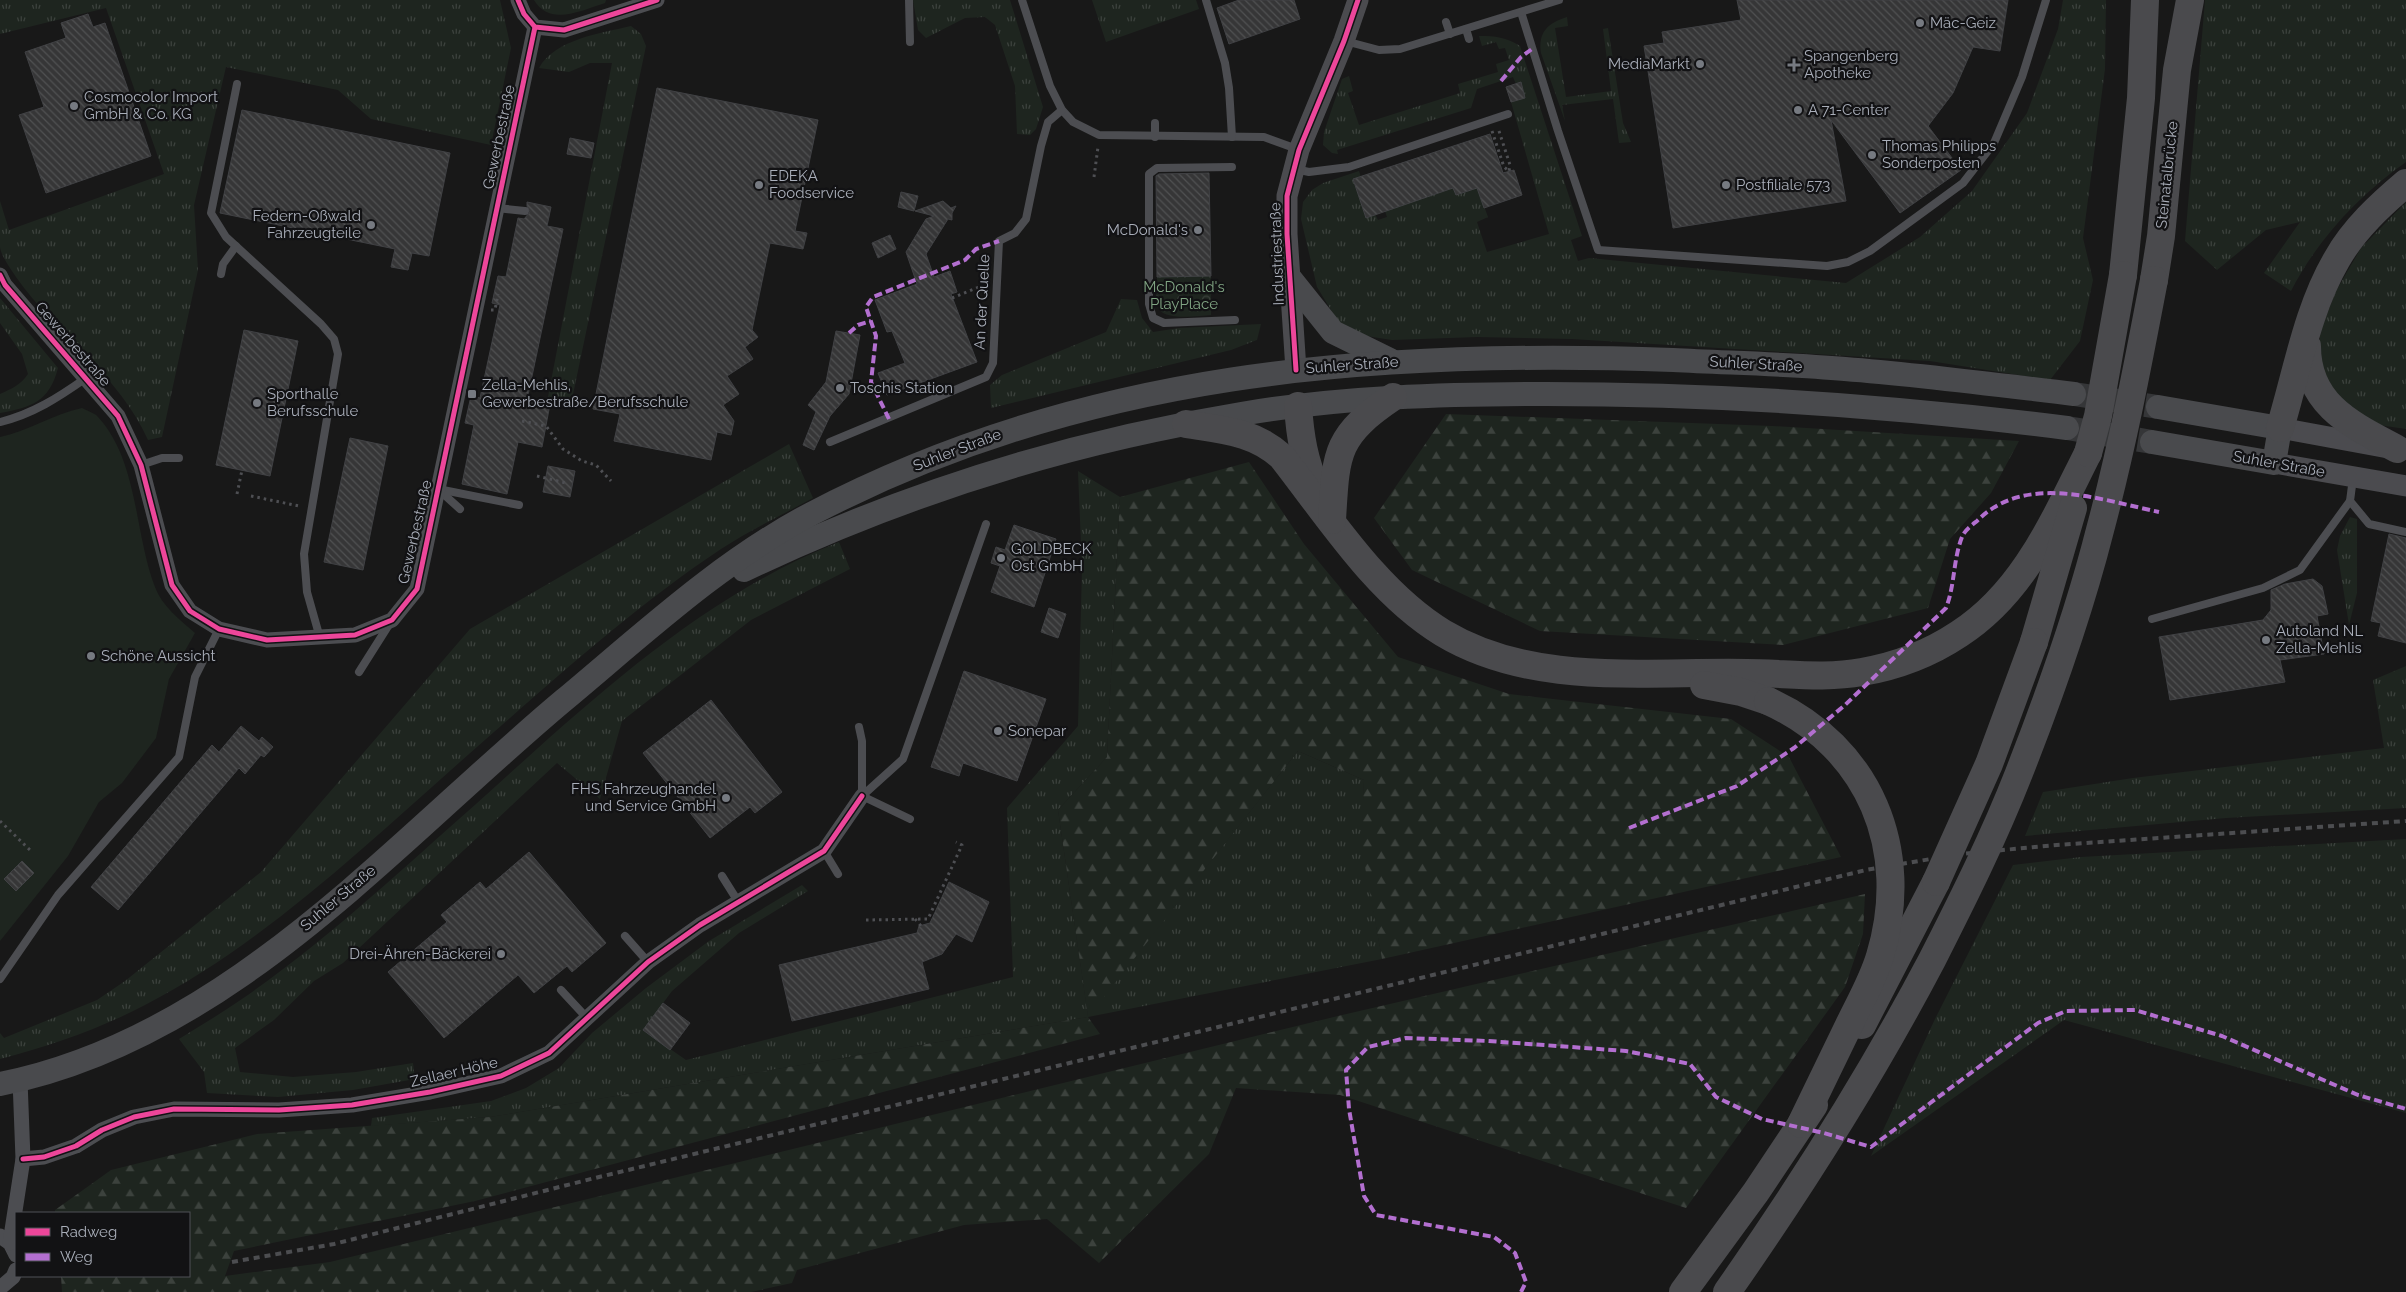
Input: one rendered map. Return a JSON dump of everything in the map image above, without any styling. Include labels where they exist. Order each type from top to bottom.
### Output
[{"type":"highway","points":[[1683,1292],[1756,1192],[1801,1124],[1880,993],[1936,882],[1989,764],[2034,642],[2063,548],[2098,416],[2123,275],[2140,107],[2145,0]]},
{"type":"highway","points":[[2177,70],[2178,0]]},
{"type":"highway","points":[[2177,70],[2190,0]]},
{"type":"highway","name":"Steinatalbrücke","points":[[1727,1292],[1781,1215],[1848,1110],[1906,1008],[1966,895],[2018,776],[2066,645],[2100,532],[2132,398],[2161,236],[2177,70]]},
{"type":"highway","points":[[2280,428],[2316,302],[2337,258],[2372,214],[2406,184]]},
{"type":"highway","points":[[2307,332],[2309,369],[2319,393],[2330,407],[2356,427],[2401,450]]},
{"type":"highway","points":[[1332,520],[1335,474],[1339,455],[1348,435],[1371,412],[1394,397]]},
{"type":"highway","points":[[1298,406],[1301,440],[1306,461],[1332,520]]},
{"type":"highway","points":[[1186,424],[1247,434],[1271,447],[1282,456],[1358,556],[1404,604],[1422,620],[1460,643],[1491,655],[1531,666],[1634,674],[1741,692],[1785,709],[1821,733],[1857,773],[1886,838],[1892,877],[1888,923],[1880,957],[1867,989],[1801,1124]]},
{"type":"highway","points":[[1634,674],[1834,675],[1868,671],[1919,656],[1960,634],[2003,598],[2027,568],[2049,530],[2088,453]]},
{"type":"main road","points":[[1289,277],[1333,332],[1394,362]]},
{"type":"main road","name":"Suhler Straße","points":[[10,1082],[81,1061],[122,1044],[176,1017],[257,964],[331,905],[557,706],[634,642],[749,552],[808,516],[904,470],[997,434],[1096,405],[1200,383],[1296,370],[1394,362],[1520,357],[1710,362],[1842,369],[1947,378],[2074,394]]},
{"type":"main road","points":[[1296,370],[1298,406]]},
{"type":"main road","name":"Suhler Straße","points":[[634,642],[693,601],[743,571],[834,529],[906,502],[1065,451],[1113,438],[1298,406],[1394,397],[1571,394],[1720,397],[1993,418],[2067,428]]},
{"type":"main road","points":[[2158,407],[2280,428],[2274,463]]},
{"type":"main road","name":"Suhler Straße","points":[[2152,442],[2274,463]]},
{"type":"street","points":[[518,0],[524,14],[535,27],[564,30],[638,3],[658,0]]},
{"type":"street","name":"Industriestraße","points":[[1296,370],[1289,277],[1287,196],[1296,159],[1344,41],[1358,0]]},
{"type":"street","name":"Gewerbestraße","points":[[0,275],[5,285],[118,416],[141,465],[172,585],[190,610],[219,630],[267,640],[355,635],[392,620],[417,589],[535,27]]},
{"type":"street","points":[[2280,428],[2401,450]]},
{"type":"street","name":"Suhler Straße","points":[[2274,463],[2406,486]]},
{"type":"street","name":"Zellaer Höhe","points":[[23,1159],[44,1157],[76,1146],[102,1130],[134,1117],[174,1109],[279,1110],[352,1105],[430,1092],[501,1076],[549,1053],[648,962],[700,925],[824,851],[862,796]]},
{"type":"street","points":[[9,1245],[23,1159],[10,1082]]},
{"type":"street","points":[[9,1288],[15,1273]]},
{"type":"lane","points":[[909,0],[910,42]]},
{"type":"lane","points":[[1022,0],[1050,86],[1062,110],[1073,122],[1100,135],[1264,137],[1296,159],[1309,172],[1349,166],[1508,114]]},
{"type":"lane","points":[[1206,0],[1229,63],[1226,88],[1232,137]]},
{"type":"lane","points":[[1344,41],[1379,50],[1400,49],[1559,0]]},
{"type":"lane","points":[[1521,12],[1598,250],[1827,266],[1848,262],[1870,251],[1963,183],[1994,143],[2022,77],[2046,0]]},
{"type":"lane","points":[[1029,23],[1038,20]]},
{"type":"lane","points":[[1446,22],[1450,34]]},
{"type":"lane","points":[[1466,29],[1469,39]]},
{"type":"lane","points":[[237,84],[211,213],[226,237],[321,324],[334,339],[338,354],[304,554],[307,592],[320,638]]},
{"type":"lane","name":"An der Quelle","points":[[830,442],[986,377],[993,363],[999,241],[1015,233],[1026,219],[1048,122],[1062,110]]},
{"type":"lane","points":[[1155,123],[1155,136]]},
{"type":"lane","points":[[1232,167],[1157,168],[1149,174],[1148,304],[1153,318],[1164,323],[1235,320]]},
{"type":"lane","points":[[497,208],[526,210]]},
{"type":"lane","points":[[221,274],[223,264],[236,246]]},
{"type":"lane","points":[[0,422],[28,413],[58,397],[86,378]]},
{"type":"lane","points":[[141,465],[162,458],[179,458]]},
{"type":"lane","points":[[2152,619],[2263,588],[2300,570],[2350,501],[2354,476]]},
{"type":"lane","points":[[438,489],[519,505]]},
{"type":"lane","points":[[438,489],[460,509]]},
{"type":"lane","points":[[2350,501],[2368,524],[2406,532]]},
{"type":"lane","points":[[862,796],[903,759],[986,524]]},
{"type":"lane","points":[[359,672],[392,620]]},
{"type":"lane","points":[[0,979],[58,895],[179,757],[195,677],[219,630]]},
{"type":"lane","points":[[859,727],[862,741],[862,796]]},
{"type":"lane","points":[[862,796],[910,818]]},
{"type":"lane","points":[[824,851],[838,874]]},
{"type":"lane","points":[[722,876],[739,902]]},
{"type":"lane","points":[[626,936],[648,962]]},
{"type":"lane","points":[[561,990],[586,1017]]},
{"type":"path","points":[[1476,124],[1479,136],[1492,131],[1504,167],[1509,171],[1510,165],[1495,118]]},
{"type":"path","points":[[1094,176],[1100,135]]},
{"type":"path","points":[[952,298],[991,282],[998,282]]},
{"type":"path","points":[[495,310],[498,298]]},
{"type":"path","points":[[522,422],[546,426],[562,449],[582,461],[596,465],[611,481]]},
{"type":"path","points":[[237,494],[242,470]]},
{"type":"path","points":[[537,476],[566,483]]},
{"type":"path","points":[[251,496],[301,506]]},
{"type":"path","points":[[0,821],[30,850]]},
{"type":"path","points":[[866,920],[928,918],[962,846],[956,842]]},
{"type":"path","points":[[915,919],[921,926]]},
{"type":"green space","points":[[0,0],[500,0],[511,48],[491,145],[371,119],[338,90],[226,67],[194,205],[198,270],[162,437],[148,440],[136,417],[121,396],[104,375],[32,298],[6,262],[0,247],[0,201],[9,230],[164,174],[106,8],[0,34]]},
{"type":"green space","points":[[534,0],[606,0],[605,3],[577,12],[557,15],[541,8]]},
{"type":"green space","points":[[913,0],[1010,0],[1043,107],[1036,129],[1030,135],[1017,134],[1015,86],[995,25],[985,17],[965,18],[926,38],[918,30]]},
{"type":"green space","points":[[1092,0],[1196,0],[1199,9],[1106,42]]},
{"type":"green space","points":[[2063,0],[2106,0],[2105,69],[2083,238],[2093,280],[2080,341],[2050,380],[1930,361],[1572,339],[1477,337],[1392,340],[1360,335],[1339,323],[1317,287],[1301,219],[1303,202],[1312,190],[1323,183],[1359,171],[1361,177],[1353,180],[1366,218],[1375,214],[1378,220],[1387,217],[1385,211],[1453,188],[1456,195],[1465,192],[1475,182],[1488,217],[1477,222],[1487,252],[1549,234],[1511,102],[1525,97],[1521,83],[1516,84],[1513,77],[1477,89],[1471,108],[1337,150],[1338,154],[1332,153],[1323,145],[1324,132],[1342,79],[1349,76],[1353,91],[1348,93],[1359,125],[1460,93],[1458,84],[1498,72],[1496,64],[1509,60],[1505,48],[1499,49],[1496,42],[1482,46],[1479,36],[1500,38],[1520,46],[1582,236],[1571,240],[1578,261],[1589,258],[1846,283],[1920,237],[1972,191],[2027,113],[2058,29]]},
{"type":"green space","points":[[2205,0],[2406,0],[2406,162],[2372,189],[2326,236],[2301,272],[2291,291],[2264,273],[2300,222],[2266,230],[2217,270],[2185,241]]},
{"type":"green space","points":[[1567,17],[1568,26],[1555,28],[1566,97],[1611,91],[1603,29],[1608,28],[1623,123],[1631,142],[1619,143],[1613,99],[1562,105],[1565,121],[1540,46],[1546,29],[1554,22]]},
{"type":"green space","points":[[631,26],[641,34],[646,46],[571,404],[548,397],[612,63],[590,63],[569,72],[539,68],[546,58],[567,44],[593,35]]},
{"type":"green space","points":[[2406,202],[2406,429],[2372,424],[2344,410],[2320,369],[2320,332],[2336,291],[2361,248]]},
{"type":"green space","name":"McDonald's PlayPlace","points":[[1211,276],[1211,315],[1172,316],[1165,314],[1157,305],[1157,277]]},
{"type":"green space","points":[[0,298],[58,368],[50,389],[38,401],[21,408],[0,413],[0,394],[19,384],[28,374],[22,354],[0,323]]},
{"type":"green space","points":[[1121,299],[1137,300],[1142,318],[1153,332],[1179,328],[1261,324],[1257,340],[1231,350],[991,408],[990,385],[1002,375],[1106,332]]},
{"type":"green space","name":"Schöne Aussicht","points":[[82,408],[98,417],[111,435],[121,455],[129,476],[148,566],[158,594],[172,612],[195,633],[169,679],[156,738],[122,783],[99,802],[68,856],[0,941],[0,437]]},
{"type":"green space","points":[[1446,414],[1772,426],[2019,441],[1991,493],[1950,539],[1928,608],[1783,645],[1540,631],[1412,570],[1374,518]]},
{"type":"green space","points":[[789,444],[813,498],[721,549],[623,621],[560,674],[354,856],[274,922],[189,980],[145,1005],[74,1036],[0,1059],[0,1033],[4,1038],[97,1000],[125,981],[261,872],[470,629]]},
{"type":"green space","points":[[1249,462],[1304,544],[1398,657],[1509,694],[1731,719],[1789,757],[1841,857],[1382,959],[1361,845],[1364,780],[1298,751],[1088,1017],[1058,810],[1107,757],[1120,497]]},
{"type":"green space","points":[[1078,471],[1120,497],[1107,757],[1058,810],[1088,1016],[1298,751],[1364,780],[1362,845],[1382,959],[1088,1017],[490,1117],[371,1126],[372,1118],[491,1101],[526,1088],[559,1068],[592,1033],[646,988],[709,941],[802,885],[808,891],[739,933],[672,991],[643,1030],[686,1060],[1013,977],[1007,808],[1078,726],[1082,568]]},
{"type":"green space","points":[[2350,517],[2357,519],[2357,593],[2349,625],[2337,550],[2340,536]]},
{"type":"green space","points":[[839,542],[850,569],[751,620],[622,721],[600,799],[557,763],[343,963],[314,981],[274,1020],[235,1048],[240,1072],[293,1077],[356,1072],[413,1063],[415,1079],[353,1090],[278,1097],[207,1093],[204,1072],[179,1039],[273,977],[333,929],[391,880],[559,729],[646,656],[739,592],[788,565]]},
{"type":"green space","points":[[2406,666],[2406,808],[2226,818],[2025,836],[2043,792],[2133,778],[2384,748],[2373,680]]},
{"type":"green space","points":[[2406,839],[2406,1113],[2064,1020],[1871,1156],[1935,1019],[2013,865],[2081,857]]},
{"type":"green space","points":[[1865,894],[1863,934],[1845,987],[1686,1208],[1340,1095],[1236,1088],[1209,1154],[1099,1263],[1047,1219],[964,1225],[797,1270],[792,1283],[751,1292],[62,1292],[61,1277],[190,1277],[190,1212],[55,1212],[55,1210],[111,1170],[257,1134],[490,1117],[1088,1017],[1100,1034],[475,1201],[234,1251],[225,1276],[330,1262],[1338,1016]]},
{"type":"building","points":[[1239,0],[1294,0],[1300,19],[1229,44],[1217,8]]},
{"type":"building","name":"A 71-Center","points":[[1737,0],[2008,0],[2000,51],[1973,47],[1953,93],[1928,126],[1961,170],[1900,213],[1831,120],[1846,201],[1673,228],[1644,46],[1664,43],[1662,32],[1741,20]]},
{"type":"building","points":[[88,14],[93,27],[105,23],[151,156],[46,193],[19,115],[44,107],[25,52],[66,38],[61,23]]},
{"type":"building","points":[[1521,82],[1525,98],[1511,102],[1506,87]]},
{"type":"building","points":[[657,88],[818,120],[795,231],[807,233],[803,249],[770,243],[752,330],[758,337],[745,347],[753,359],[727,376],[739,394],[723,405],[734,421],[731,435],[717,432],[711,460],[614,441],[620,414],[593,409]]},
{"type":"building","points":[[242,110],[450,153],[429,256],[412,253],[408,270],[391,267],[395,249],[220,213]]},
{"type":"building","points":[[1490,134],[1503,173],[1514,170],[1522,195],[1484,208],[1477,188],[1456,195],[1453,188],[1366,218],[1353,179]]},
{"type":"building","points":[[570,138],[594,143],[591,158],[567,154]]},
{"type":"building","points":[[1209,173],[1211,276],[1157,277],[1156,176],[1159,174]]},
{"type":"building","points":[[901,192],[918,196],[914,211],[898,207]]},
{"type":"building","points":[[943,201],[951,208],[956,206],[952,213],[952,220],[948,219],[926,254],[934,277],[950,271],[957,292],[951,294],[977,362],[887,395],[878,373],[905,363],[892,331],[887,332],[875,300],[917,284],[906,252],[926,219],[934,216],[915,211]]},
{"type":"building","points":[[527,202],[551,207],[547,226],[563,229],[527,400],[550,404],[542,447],[518,442],[507,494],[462,484],[474,425],[465,423],[471,396],[480,398],[500,305],[492,303],[498,276],[506,277],[518,218],[524,219],[530,212]]},
{"type":"building","points":[[890,235],[896,249],[878,258],[872,243]]},
{"type":"building","name":"Sporthalle Berufsschule","points":[[244,330],[298,341],[270,476],[216,465]]},
{"type":"building","points":[[836,331],[860,335],[849,394],[830,416],[814,450],[803,445],[816,412],[808,405],[826,382]]},
{"type":"building","points":[[350,438],[388,446],[363,570],[324,562]]},
{"type":"building","points":[[548,466],[575,471],[570,497],[543,492]]},
{"type":"building","points":[[1014,525],[1056,539],[1034,607],[991,592],[1000,566],[991,563],[996,547],[1005,550]]},
{"type":"building","points":[[2389,534],[2406,538],[2406,643],[2378,636],[2381,623],[2371,621]]},
{"type":"building","points":[[2313,579],[2322,586],[2328,614],[2317,616],[2324,654],[2280,660],[2285,682],[2170,700],[2159,637],[2263,620],[2271,610],[2271,590],[2285,584]]},
{"type":"building","points":[[1049,608],[1066,614],[1058,638],[1041,632]]},
{"type":"building","points":[[964,671],[1046,699],[1017,781],[963,763],[959,776],[931,767]]},
{"type":"building","points":[[711,700],[782,792],[755,813],[750,807],[710,838],[643,753]]},
{"type":"building","points":[[241,726],[259,741],[262,737],[273,747],[264,757],[261,755],[245,774],[239,768],[118,910],[91,887],[212,745],[219,752]]},
{"type":"building","name":"Drei-Ähren-Bäckerei","points":[[529,852],[606,943],[572,972],[567,966],[534,993],[518,975],[444,1038],[388,972],[447,922],[441,915],[480,882],[486,889]]},
{"type":"building","points":[[22,861],[34,873],[16,891],[4,879]]},
{"type":"building","points":[[949,882],[989,902],[972,942],[956,934],[942,954],[922,962],[929,989],[792,1021],[779,965],[917,933],[919,926],[930,923]]},
{"type":"building","points":[[663,1003],[690,1023],[670,1050],[643,1030]]},
{"type":"tunnel","points":[[2074,394],[2158,407]]},
{"type":"tunnel","points":[[2067,428],[2152,442]]},
{"type":"railway","points":[[232,1262],[334,1244],[595,1178],[1866,870],[1960,854],[2057,845],[2406,821]]},
{"type":"marked path","points":[[1501,81],[1521,57],[1532,49]]},
{"type":"marked path","points":[[889,419],[871,382],[876,336],[866,307],[873,297],[965,260],[976,249],[999,241]]},
{"type":"marked path","points":[[849,333],[858,325],[871,321]]},
{"type":"marked path","points":[[1629,828],[1737,786],[1794,748],[1845,705],[1946,608],[1963,535],[1966,530],[1996,506],[2018,497],[2040,493],[2089,497],[2159,512]]},
{"type":"marked path","points":[[1521,1292],[1526,1282],[1515,1253],[1494,1237],[1376,1215],[1364,1196],[1349,1109],[1346,1070],[1368,1047],[1406,1038],[1488,1041],[1626,1051],[1690,1064],[1716,1097],[1762,1119],[1824,1133],[1871,1147],[2038,1023],[2066,1011],[2135,1010],[2222,1036],[2358,1095],[2406,1109]]},
{"type":"cycle path","points":[[518,0],[524,14],[535,27],[564,30],[657,0]]},
{"type":"cycle path","points":[[1296,370],[1287,234],[1287,196],[1299,150],[1344,41],[1358,0]]},
{"type":"cycle path","points":[[0,275],[5,285],[118,416],[141,465],[172,585],[190,611],[219,629],[267,640],[355,635],[392,620],[417,589],[535,27]]},
{"type":"cycle path","points":[[23,1159],[44,1157],[76,1146],[102,1130],[134,1117],[174,1109],[279,1110],[352,1105],[430,1092],[501,1076],[549,1053],[648,962],[700,925],[824,851],[862,796]]},
{"type":"place","name":"Mäc-Geiz","points":[[1920,23]]},
{"type":"place","name":"MediaMarkt","points":[[1700,64]]},
{"type":"place","name":"Spangenberg Apotheke","points":[[1794,65]]},
{"type":"place","name":"Cosmocolor Import GmbH & Co. KG","points":[[74,106]]},
{"type":"place","name":"A 71-Center","points":[[1798,110]]},
{"type":"place","name":"Thomas Philipps Sonderposten","points":[[1872,155]]},
{"type":"place","name":"EDEKA Foodservice","points":[[759,185]]},
{"type":"place","name":"Postfiliale 573","points":[[1726,185]]},
{"type":"place","name":"Federn-Oßwald Fahrzeugteile","points":[[371,225]]},
{"type":"place","name":"McDonald's","points":[[1198,230]]},
{"type":"place","name":"Toschis Station","points":[[840,388]]},
{"type":"place","name":"Zella-Mehlis, Gewerbestraße/Berufsschule","points":[[472,394]]},
{"type":"place","name":"Sporthalle Berufsschule","points":[[257,403]]},
{"type":"place","name":"GOLDBECK Ost GmbH","points":[[1001,558]]},
{"type":"place","name":"Autoland NL Zella-Mehlis","points":[[2266,640]]},
{"type":"place","name":"Schöne Aussicht","points":[[91,656]]},
{"type":"place","name":"Sonepar","points":[[998,731]]},
{"type":"place","name":"FHS Fahrzeughandel und Service GmbH","points":[[726,798]]},
{"type":"place","name":"Drei-Ähren-Bäckerei","points":[[501,954]]}]
